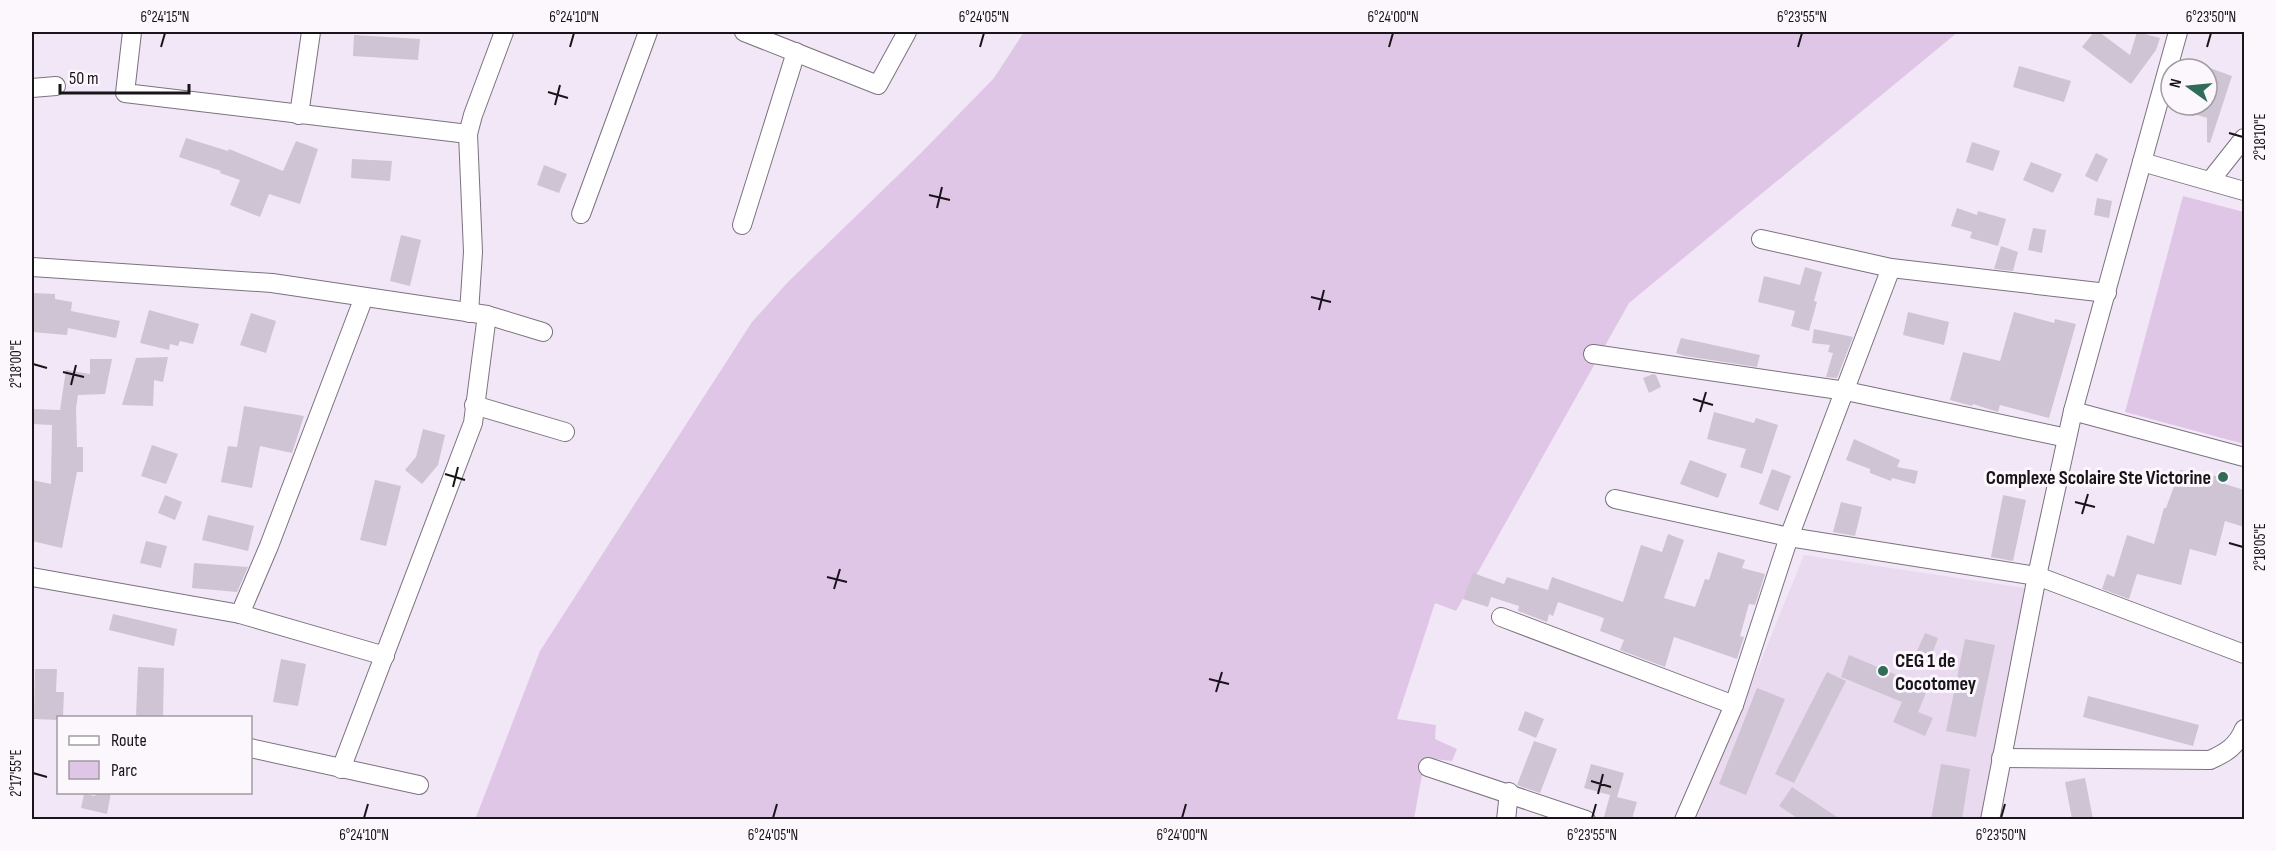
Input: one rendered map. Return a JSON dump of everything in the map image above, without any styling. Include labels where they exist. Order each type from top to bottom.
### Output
[{"type":"street","points":[[132,32],[125,93],[468,134]]},
{"type":"street","points":[[299,115],[311,32]]},
{"type":"street","points":[[469,313],[473,252],[468,134],[504,32]]},
{"type":"street","points":[[581,214],[648,32]]},
{"type":"street","points":[[744,32],[878,85],[908,32]]},
{"type":"street","points":[[1990,819],[2037,576],[2073,411],[2178,32]]},
{"type":"street","points":[[742,225],[796,52]]},
{"type":"street","points":[[32,88],[56,86]]},
{"type":"street","points":[[2210,181],[2244,138]]},
{"type":"street","points":[[2142,162],[2244,191]]},
{"type":"street","points":[[1761,239],[1891,268],[2107,293]]},
{"type":"street","points":[[32,267],[272,283],[488,315],[543,332]]},
{"type":"street","points":[[1684,819],[1734,705],[1789,537],[1891,268]]},
{"type":"street","points":[[240,614],[269,546],[364,297]]},
{"type":"street","points":[[340,769],[473,423],[488,315]]},
{"type":"street","points":[[1593,354],[1846,391],[2067,438]]},
{"type":"street","points":[[474,405],[565,432]]},
{"type":"street","points":[[2073,411],[2244,457]]},
{"type":"street","points":[[1615,499],[1789,537],[2037,576],[2244,654]]},
{"type":"street","points":[[32,577],[240,614],[385,656]]},
{"type":"street","points":[[1502,617],[1734,705]]},
{"type":"street","points":[[2001,758],[2210,760],[2225,754],[2234,746],[2244,729]]},
{"type":"street","points":[[252,748],[420,785]]},
{"type":"street","points":[[1428,767],[1586,819]]},
{"type":"street","points":[[1506,819],[1509,792]]},
{"type":"shaded area","name":"CEG 1 de Cocotomey","points":[[1804,555],[2025,588],[1982,819],[1696,820]]},
{"type":"green space","points":[[1024,32],[1958,32],[1629,303],[1456,611],[1435,603],[1397,719],[1436,725],[1435,739],[1457,749],[1452,761],[1425,758],[1414,819],[475,820],[540,651],[752,322],[788,282],[921,153],[994,78]]},
{"type":"green space","points":[[2183,196],[2244,212],[2244,444],[2125,412]]},
{"type":"building","points":[[2094,32],[2099,32],[2130,55],[2137,32],[2160,38],[2156,50],[2131,84],[2082,47]]},
{"type":"building","points":[[354,35],[420,39],[418,60],[353,56]]},
{"type":"building","points":[[2019,66],[2071,81],[2064,102],[2013,87]]},
{"type":"building","points":[[2219,71],[2232,76],[2219,116]]},
{"type":"building","points":[[2204,117],[2219,117],[2210,143],[2207,142],[2207,118]]},
{"type":"building","points":[[186,138],[228,151],[229,149],[283,171],[296,141],[318,149],[300,204],[269,194],[260,217],[230,205],[240,180],[179,157]]},
{"type":"building","points":[[1972,142],[2000,151],[1993,171],[1966,162]]},
{"type":"building","points":[[2096,153],[2108,159],[2097,182],[2085,176]]},
{"type":"building","points":[[352,159],[392,161],[390,181],[351,178]]},
{"type":"building","points":[[2031,162],[2062,174],[2053,193],[2023,180]]},
{"type":"building","points":[[544,165],[567,174],[559,193],[537,185]]},
{"type":"building","points":[[2097,198],[2112,201],[2109,218],[2094,215]]},
{"type":"building","points":[[1957,208],[1977,215],[1978,211],[2006,219],[1998,246],[1970,238],[1972,232],[1951,226]]},
{"type":"building","points":[[2033,228],[2046,230],[2042,253],[2028,250]]},
{"type":"building","points":[[401,235],[421,240],[410,286],[390,281]]},
{"type":"building","points":[[2001,246],[2018,252],[2013,271],[1994,269]]},
{"type":"building","points":[[1805,267],[1822,272],[1809,331],[1791,326],[1795,311],[1758,302],[1764,276],[1800,285]]},
{"type":"building","points":[[34,293],[55,294],[55,299],[72,302],[71,311],[120,321],[116,338],[68,328],[67,335],[32,332]]},
{"type":"building","points":[[149,310],[199,324],[193,344],[180,341],[178,346],[170,344],[169,350],[140,343]]},
{"type":"building","points":[[1908,312],[1949,322],[1944,345],[1903,335]]},
{"type":"building","points":[[2014,312],[2054,323],[2055,319],[2076,324],[2049,418],[2000,405],[1998,412],[1950,400],[1963,352],[2000,361]]},
{"type":"building","points":[[251,313],[276,321],[266,353],[240,345]]},
{"type":"building","points":[[1814,329],[1853,337],[1837,378],[1826,377],[1833,353],[1828,352],[1830,345],[1812,343]]},
{"type":"building","points":[[1681,338],[1760,355],[1757,367],[1676,353]]},
{"type":"building","points":[[168,357],[163,382],[154,380],[153,406],[122,405],[136,358]]},
{"type":"building","points":[[90,359],[112,359],[105,394],[78,395],[77,447],[83,447],[83,472],[77,472],[62,548],[32,541],[32,480],[51,484],[52,425],[32,424],[32,409],[60,410],[66,370],[90,374]]},
{"type":"building","points":[[1656,375],[1661,387],[1649,393],[1643,378]]},
{"type":"building","points":[[244,406],[304,416],[292,453],[260,446],[252,488],[221,482],[228,446],[237,447]]},
{"type":"building","points":[[1714,412],[1754,423],[1756,418],[1778,425],[1762,474],[1740,467],[1746,449],[1707,439]]},
{"type":"building","points":[[423,429],[445,435],[438,465],[422,484],[405,470],[416,457]]},
{"type":"building","points":[[1854,439],[1900,460],[1897,467],[1918,471],[1915,484],[1892,478],[1891,481],[1870,473],[1870,469],[1846,460]]},
{"type":"building","points":[[152,445],[178,454],[166,484],[141,476]]},
{"type":"building","points":[[1690,460],[1727,474],[1718,498],[1680,484]]},
{"type":"building","points":[[1772,469],[1791,476],[1778,511],[1759,504]]},
{"type":"building","points":[[2180,470],[2227,478],[2225,484],[2244,490],[2244,527],[2225,521],[2216,556],[2190,549],[2181,585],[2137,574],[2129,599],[2102,589],[2107,574],[2114,577],[2127,535],[2154,544],[2164,508],[2166,508]]},
{"type":"building","points":[[375,480],[401,486],[386,546],[360,540]]},
{"type":"building","points":[[165,495],[182,502],[175,520],[158,513]]},
{"type":"building","points":[[2003,495],[2026,500],[2013,561],[1991,557]]},
{"type":"building","points":[[1841,502],[1862,507],[1855,536],[1833,532]]},
{"type":"building","points":[[208,515],[254,526],[248,551],[202,540]]},
{"type":"building","points":[[1668,534],[1684,540],[1664,598],[1695,607],[1705,579],[1709,580],[1718,552],[1745,560],[1742,568],[1765,574],[1755,605],[1749,604],[1740,636],[1744,637],[1737,659],[1674,637],[1665,667],[1620,650],[1624,640],[1600,631],[1604,618],[1558,602],[1553,616],[1549,614],[1547,622],[1518,611],[1519,606],[1491,597],[1488,607],[1463,599],[1473,573],[1504,584],[1507,577],[1548,590],[1552,577],[1623,602],[1641,545],[1662,552]]},
{"type":"building","points":[[146,541],[167,546],[161,568],[140,563]]},
{"type":"building","points":[[194,563],[248,567],[237,592],[192,588]]},
{"type":"building","points":[[113,614],[177,629],[174,646],[109,630]]},
{"type":"building","points":[[1925,633],[1938,638],[1931,657],[1917,651]]},
{"type":"building","points":[[1965,639],[1995,645],[1976,737],[1946,731]]},
{"type":"building","points":[[1849,655],[1928,688],[1918,712],[1933,718],[1925,736],[1893,722],[1902,702],[1841,677]]},
{"type":"building","points":[[281,659],[306,664],[298,706],[273,702]]},
{"type":"building","points":[[138,667],[164,668],[163,716],[136,716]]},
{"type":"building","points":[[35,669],[57,669],[56,692],[64,692],[63,716],[57,716],[57,720],[34,719]]},
{"type":"building","points":[[1827,672],[1846,681],[1794,783],[1775,774]]},
{"type":"building","points":[[1757,688],[1785,699],[1746,795],[1719,784]]},
{"type":"building","points":[[2088,696],[2199,725],[2193,746],[2083,717]]},
{"type":"building","points":[[1525,711],[1544,719],[1536,738],[1518,730]]},
{"type":"building","points":[[1534,741],[1557,749],[1540,793],[1517,785]]},
{"type":"building","points":[[1591,764],[1624,773],[1617,797],[1637,802],[1632,819],[1604,817],[1610,795],[1584,788]]},
{"type":"building","points":[[1941,764],[1970,769],[1962,819],[1931,819]]},
{"type":"building","points":[[2085,778],[2093,819],[2072,819],[2065,782]]},
{"type":"building","points":[[1792,787],[1840,819],[1799,819],[1779,806]]},
{"type":"building","points":[[84,794],[95,796],[96,794],[111,794],[107,814],[81,808]]},
{"type":"place","name":"Complexe Scolaire Ste Victorine","points":[[2223,477]]},
{"type":"place","name":"CEG 1 de Cocotomey","points":[[1883,671]]}]
